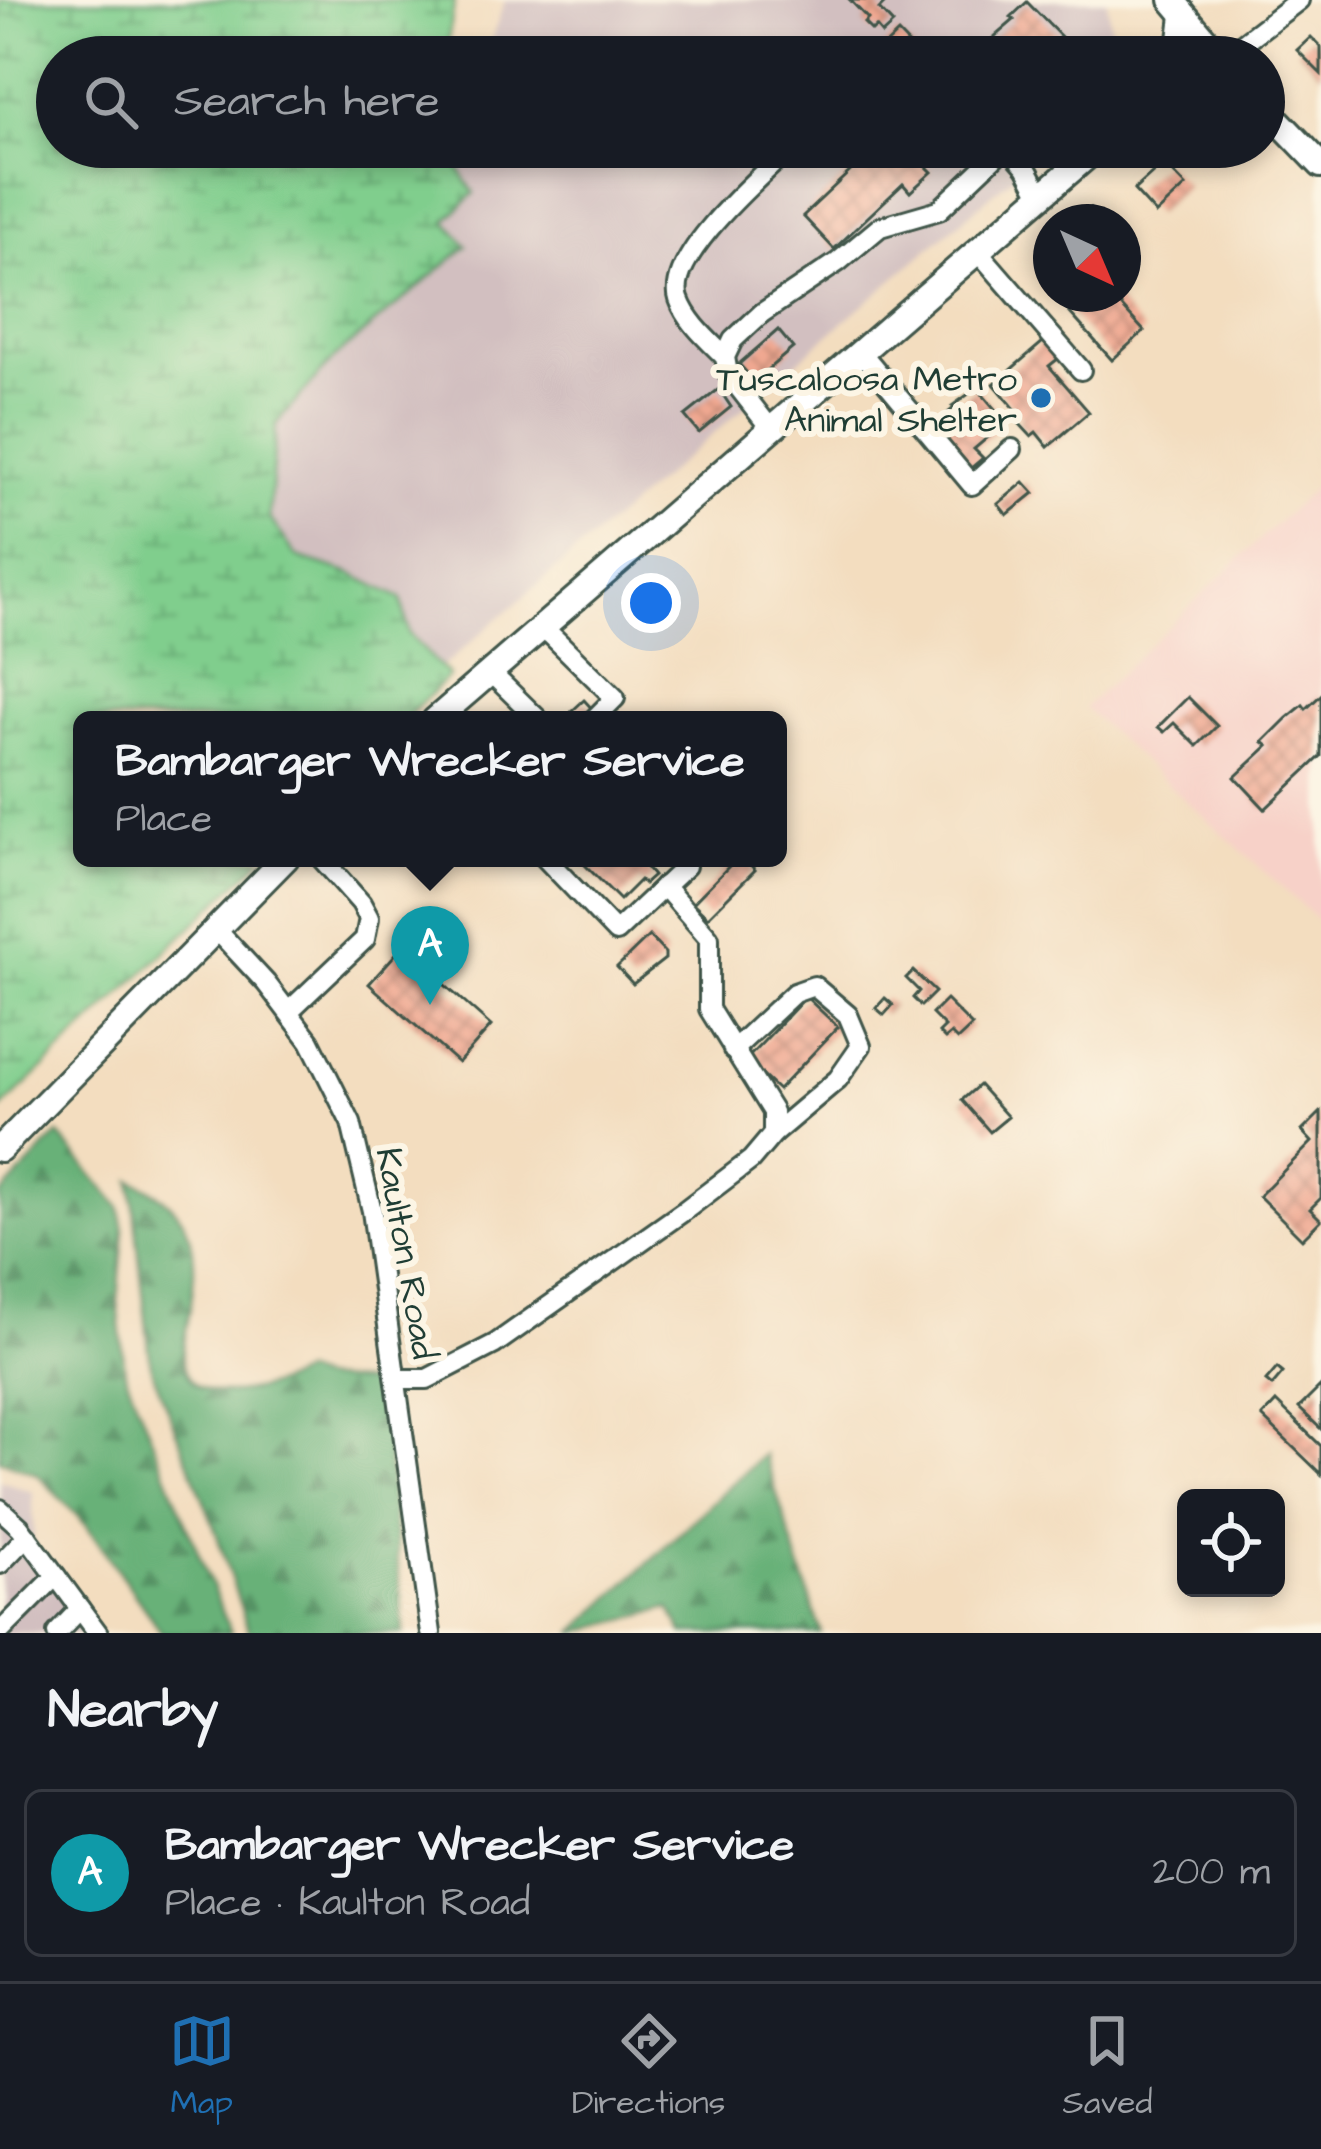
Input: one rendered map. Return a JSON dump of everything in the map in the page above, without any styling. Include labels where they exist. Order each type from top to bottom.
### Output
[{"type":"main road","points":[[1178,7],[1199,36]]},
{"type":"main road","points":[[1285,128],[1321,165]]},
{"type":"main road","points":[[445,711],[1073,168]]},
{"type":"main road","points":[[0,1149],[277,867]]},
{"type":"street","points":[[1252,36],[1298,0]]},
{"type":"street","points":[[770,168],[685,259],[677,278],[678,296],[688,315],[724,357],[728,374],[770,428]]},
{"type":"street","points":[[724,357],[733,340],[762,313],[880,227],[939,209],[983,168]]},
{"type":"street","points":[[1028,168],[1041,195]]},
{"type":"street","points":[[977,250],[1081,370]]},
{"type":"street","points":[[860,352],[972,485],[1012,449]]},
{"type":"street","points":[[541,625],[615,698],[602,711]]},
{"type":"street","points":[[489,671],[530,711]]},
{"type":"street","points":[[289,1011],[364,939],[369,918],[329,867]]},
{"type":"street","points":[[554,867],[616,932],[685,867]]},
{"type":"street","points":[[664,886],[709,938],[710,1009],[773,1112],[773,1134]]},
{"type":"street","name":"Kaulton Road","points":[[214,927],[289,1011],[329,1072],[351,1123],[372,1211],[431,1633]]},
{"type":"street","points":[[397,1378],[427,1379],[495,1344],[684,1210],[751,1160],[773,1134],[838,1079],[861,1046],[848,1015],[814,986],[794,993],[733,1050]]},
{"type":"street","points":[[0,1509],[27,1536],[98,1633]]},
{"type":"street","points":[[0,1564],[27,1536]]},
{"type":"street","points":[[0,1632],[56,1576]]},
{"type":"street","points":[[57,1633],[80,1609]]},
{"type":"shaded area","points":[[505,0],[1107,0],[1112,36],[492,36]]},
{"type":"shaded area","points":[[458,168],[1023,168],[441,668],[409,634],[400,598],[351,574],[297,557],[269,517],[276,424],[336,356],[466,246],[445,221],[474,193]]},
{"type":"shaded area","points":[[1321,481],[1321,923],[1084,708]]},
{"type":"shaded area","points":[[0,1480],[33,1492],[34,1549],[91,1633],[0,1633]]},
{"type":"green space","points":[[0,0],[455,0],[449,36],[36,36],[36,168],[458,168],[474,193],[446,221],[467,246],[336,356],[276,424],[269,517],[297,557],[351,574],[401,598],[409,634],[449,676],[413,711],[73,711],[73,867],[254,867],[0,1110]]},
{"type":"green space","points":[[58,1134],[119,1206],[124,1229],[118,1301],[125,1373],[231,1633],[162,1633],[87,1526],[37,1474],[0,1460],[0,1196]]},
{"type":"green space","points":[[131,1180],[171,1205],[190,1236],[194,1275],[183,1356],[193,1381],[221,1393],[257,1389],[302,1373],[381,1384],[404,1633],[249,1633],[213,1523],[151,1368]]},
{"type":"green space","points":[[764,1454],[821,1633],[683,1633],[670,1608],[573,1633]]},
{"type":"building","points":[[850,0],[888,0],[879,9],[893,24],[882,34],[876,27],[872,31],[864,23],[868,19]]},
{"type":"building","points":[[1027,2],[1060,36],[995,36],[1014,20],[1011,17]]},
{"type":"building","points":[[1311,37],[1321,47],[1321,74],[1297,50]]},
{"type":"building","points":[[854,168],[928,168],[932,172],[910,192],[903,184],[834,249],[803,216]]},
{"type":"building","points":[[1158,168],[1169,168],[1186,186],[1156,214],[1134,190]]},
{"type":"building","points":[[1069,312],[1127,312],[1144,331],[1112,360]]},
{"type":"building","points":[[778,330],[793,348],[754,381],[739,364]]},
{"type":"building","name":"Tuscaloosa Metro Animal Shelter","points":[[1044,341],[1059,358],[1049,366],[1089,412],[1048,447],[1036,432],[1031,436],[1017,421],[1022,417],[994,384]]},
{"type":"building","points":[[977,388],[1000,415],[994,419],[1000,427],[974,449],[983,458],[970,469],[932,426]]},
{"type":"building","points":[[719,389],[731,407],[699,433],[685,416]]},
{"type":"building","points":[[1024,482],[1034,493],[1007,515],[998,504]]},
{"type":"building","points":[[1321,695],[1321,756],[1265,809],[1235,777],[1268,746],[1263,742],[1287,718]]},
{"type":"building","points":[[1188,697],[1217,726],[1197,746],[1174,723],[1164,732],[1158,727]]},
{"type":"building","points":[[584,700],[594,711],[572,711]]},
{"type":"building","points":[[587,867],[646,867],[653,876],[644,884],[640,880],[620,900]]},
{"type":"building","points":[[728,867],[755,870],[708,917],[693,903]]},
{"type":"building","points":[[649,936],[665,959],[633,984],[617,967]]},
{"type":"building","points":[[402,947],[491,1026],[458,1063],[369,984]]},
{"type":"building","points":[[913,971],[935,992],[921,1006],[913,998],[919,991],[906,978]]},
{"type":"building","points":[[806,997],[838,1027],[778,1090],[746,1060]]},
{"type":"building","points":[[885,998],[893,1005],[884,1015],[876,1008]]},
{"type":"building","points":[[946,1000],[972,1026],[957,1040],[939,1033],[945,1027],[932,1014]]},
{"type":"building","points":[[979,1085],[1008,1117],[990,1132],[962,1100]]},
{"type":"building","points":[[1321,1112],[1321,1198],[1310,1209],[1321,1220],[1302,1239],[1259,1196],[1312,1142],[1302,1131]]},
{"type":"building","points":[[1277,1368],[1283,1373],[1272,1386],[1266,1381]]},
{"type":"building","points":[[1321,1386],[1321,1429],[1299,1408]]},
{"type":"building","points":[[1276,1402],[1321,1446],[1321,1474],[1262,1417]]},
{"type":"place","name":"Tuscaloosa Metro Animal Shelter","points":[[1041,398]]},
{"type":"place","name":"Bambarger Wrecker Service","points":[[430,1005]]}]
